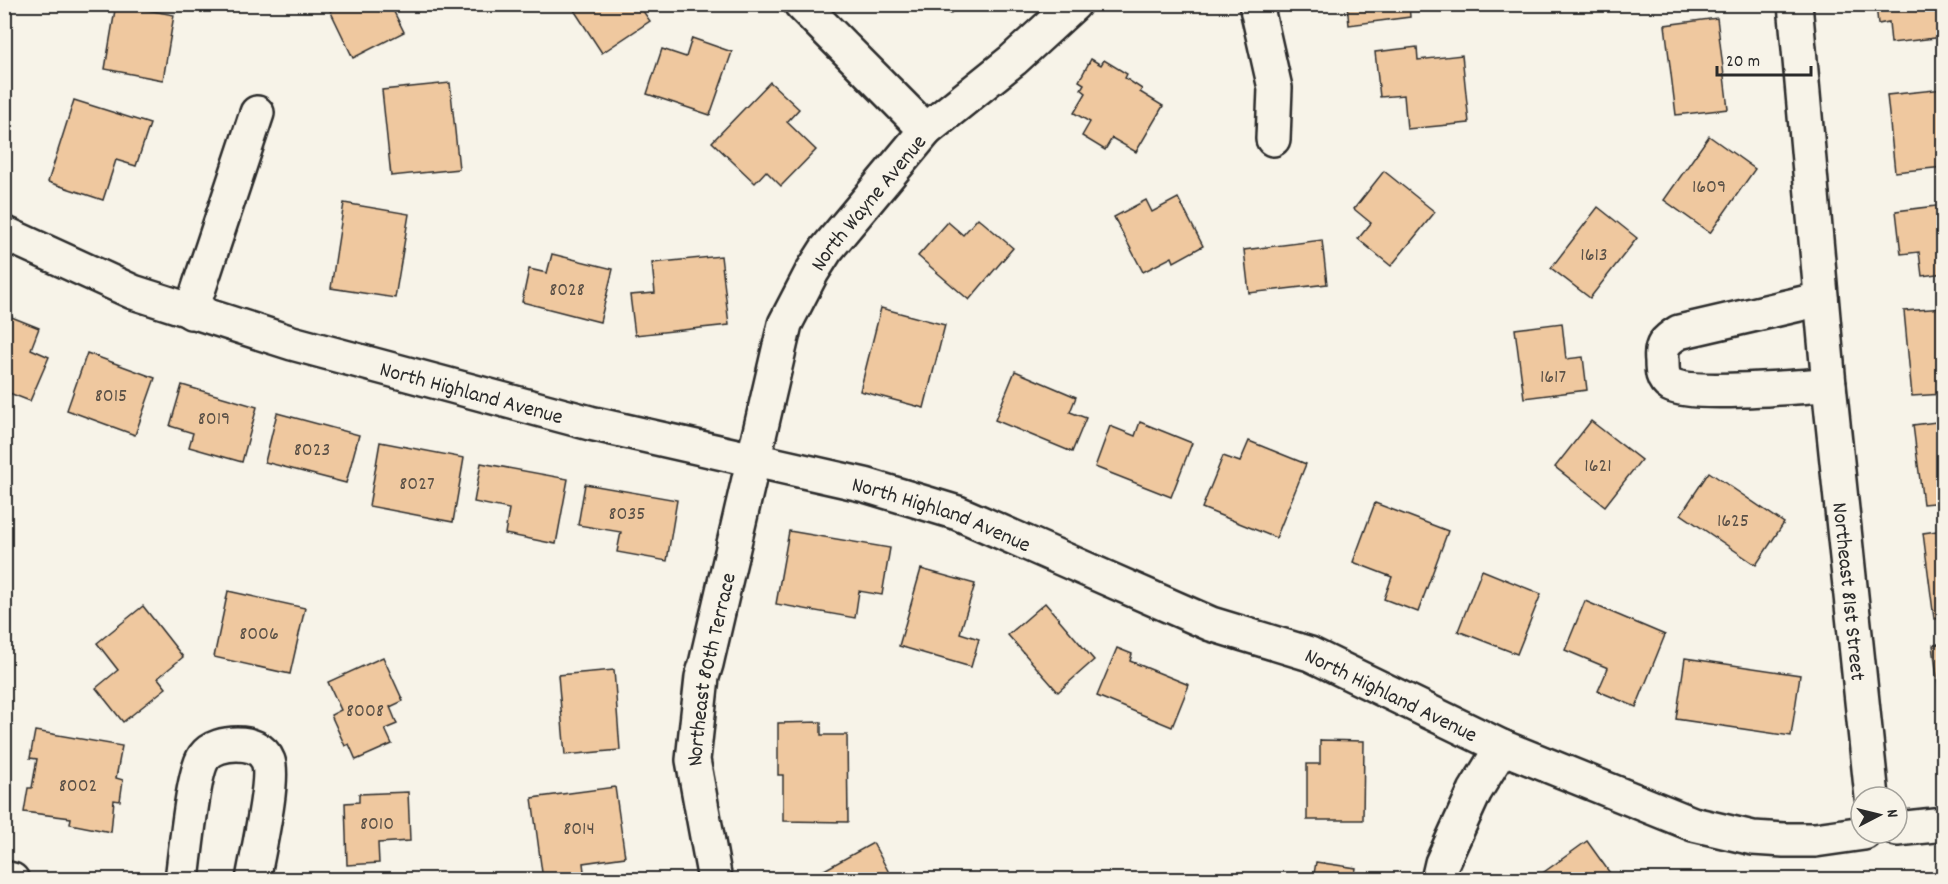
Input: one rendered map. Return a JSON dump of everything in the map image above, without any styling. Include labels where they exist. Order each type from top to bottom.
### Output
[{"type":"street","points":[[801,4],[926,130]]},
{"type":"street","name":"North Wayne Avenue","points":[[752,460],[785,324],[826,250],[926,130],[1013,60],[1074,4]]},
{"type":"street","points":[[1256,4],[1275,88],[1273,139]]},
{"type":"street","name":"Northeast 81st Street","points":[[1796,4],[1828,385],[1871,785]]},
{"type":"street","points":[[191,312],[257,113]]},
{"type":"street","name":"North Highland Avenue","points":[[4,233],[133,292],[292,343],[579,420],[875,488],[958,513],[1211,624],[1310,654],[1502,747],[1693,824],[1753,838],[1815,840],[1849,835]]},
{"type":"street","points":[[1821,298],[1678,332],[1664,341],[1661,350],[1663,377],[1670,384],[1696,390],[1828,385]]},
{"type":"street","name":"Northeast 80th Terrace","points":[[715,879],[693,760],[702,677],[752,460]]},
{"type":"street","points":[[182,879],[197,775],[204,757],[218,747],[248,744],[261,752],[268,761],[269,770],[269,786],[253,879]]},
{"type":"street","points":[[1438,879],[1475,791],[1502,747]]},
{"type":"street","points":[[1909,828],[1944,824]]},
{"type":"street","points":[[4,878],[12,879]]},
{"type":"building","points":[[116,4],[174,15],[163,80],[105,69]]},
{"type":"building","points":[[327,4],[390,4],[404,32],[353,58]]},
{"type":"building","points":[[570,4],[638,4],[650,21],[602,53]]},
{"type":"building","points":[[940,4],[959,4],[950,14]]},
{"type":"building","points":[[1347,4],[1409,4],[1410,17],[1349,25]]},
{"type":"building","points":[[1876,4],[1942,4],[1944,37],[1891,43],[1889,22],[1878,24]]},
{"type":"building","points":[[1717,18],[1728,109],[1676,115],[1665,25]]},
{"type":"building","points":[[692,38],[732,52],[710,115],[647,94],[662,49],[686,57]]},
{"type":"building","points":[[1417,47],[1418,60],[1462,55],[1469,123],[1407,129],[1404,95],[1380,97],[1375,52]]},
{"type":"building","points":[[1091,59],[1101,65],[1104,60],[1127,74],[1125,78],[1142,89],[1140,92],[1163,106],[1136,152],[1112,138],[1105,150],[1082,136],[1090,122],[1074,113],[1086,93],[1081,89],[1084,84],[1079,81]]},
{"type":"building","points":[[770,82],[799,109],[787,122],[816,150],[781,186],[766,171],[755,183],[712,142]]},
{"type":"building","points":[[450,83],[459,169],[391,176],[382,90]]},
{"type":"building","points":[[1944,89],[1944,167],[1895,172],[1887,95]]},
{"type":"building","points":[[74,100],[150,124],[136,166],[116,160],[103,200],[48,182]]},
{"type":"building","points":[[1709,136],[1755,169],[1710,233],[1664,200]]},
{"type":"building","points":[[1384,171],[1435,212],[1391,266],[1358,239],[1371,223],[1354,209]]},
{"type":"building","points":[[1178,198],[1203,246],[1174,262],[1172,257],[1143,272],[1114,217],[1146,200],[1152,212]]},
{"type":"building","points":[[344,203],[409,214],[395,298],[331,288]]},
{"type":"building","points":[[1944,205],[1944,273],[1922,276],[1919,252],[1901,254],[1896,211]]},
{"type":"building","points":[[1598,207],[1637,238],[1590,298],[1551,268]]},
{"type":"building","points":[[978,218],[1013,248],[969,300],[918,256],[948,222],[963,235]]},
{"type":"building","points":[[1322,240],[1327,284],[1249,293],[1244,250]]},
{"type":"building","points":[[552,254],[613,269],[600,322],[522,302],[529,269],[547,273]]},
{"type":"building","points":[[721,256],[729,325],[635,335],[630,295],[655,293],[652,263]]},
{"type":"building","points":[[881,308],[945,325],[924,408],[860,391]]},
{"type":"building","points":[[1944,308],[1944,394],[1912,396],[1904,311]]},
{"type":"building","points":[[4,314],[39,328],[31,349],[49,357],[30,401],[4,391]]},
{"type":"building","points":[[1562,323],[1566,359],[1583,357],[1587,390],[1524,398],[1515,329]]},
{"type":"building","points":[[87,353],[155,378],[135,435],[67,410]]},
{"type":"building","points":[[1015,371],[1076,397],[1070,412],[1086,418],[1072,452],[995,420]]},
{"type":"building","points":[[182,385],[257,407],[242,462],[189,447],[193,433],[170,426]]},
{"type":"building","points":[[277,413],[359,435],[346,483],[265,462]]},
{"type":"building","points":[[1591,421],[1641,460],[1605,506],[1555,467]]},
{"type":"building","points":[[1944,421],[1944,502],[1923,504],[1913,425]]},
{"type":"building","points":[[1140,422],[1192,443],[1171,497],[1095,467],[1110,426],[1135,436]]},
{"type":"building","points":[[1249,441],[1306,464],[1276,538],[1202,508],[1223,456],[1240,462]]},
{"type":"building","points":[[380,442],[464,458],[453,522],[369,506]]},
{"type":"building","points":[[481,463],[568,479],[556,544],[505,534],[509,509],[474,502]]},
{"type":"building","points":[[1709,472],[1784,523],[1756,565],[1681,514]]},
{"type":"building","points":[[585,484],[677,500],[667,561],[617,552],[621,532],[578,525]]},
{"type":"building","points":[[1375,503],[1448,531],[1418,612],[1384,599],[1392,577],[1353,562]]},
{"type":"building","points":[[1944,530],[1944,618],[1934,619],[1923,533]]},
{"type":"building","points":[[789,531],[890,548],[882,595],[859,591],[855,618],[776,604]]},
{"type":"building","points":[[921,569],[975,584],[960,633],[979,639],[971,667],[899,646]]},
{"type":"building","points":[[1482,570],[1541,594],[1517,654],[1458,631]]},
{"type":"building","points":[[228,591],[305,608],[290,674],[214,657]]},
{"type":"building","points":[[1585,601],[1665,635],[1636,707],[1598,691],[1608,668],[1565,650]]},
{"type":"building","points":[[1045,603],[1094,660],[1058,692],[1008,635]]},
{"type":"building","points":[[143,606],[183,657],[158,678],[166,688],[123,722],[96,688],[118,670],[97,643]]},
{"type":"building","points":[[1944,643],[1944,733],[1933,645]]},
{"type":"building","points":[[1117,648],[1132,654],[1130,661],[1189,685],[1172,727],[1097,696]]},
{"type":"building","points":[[383,657],[403,701],[390,707],[397,724],[385,729],[392,744],[356,760],[349,744],[345,746],[331,715],[341,710],[328,682]]},
{"type":"building","points":[[1685,658],[1800,675],[1791,736],[1676,719]]},
{"type":"building","points":[[614,670],[620,750],[565,755],[558,675]]},
{"type":"building","points":[[821,722],[821,735],[847,735],[848,822],[783,821],[783,775],[778,775],[778,723]]},
{"type":"building","points":[[35,731],[122,746],[116,778],[123,780],[120,801],[114,800],[111,832],[70,824],[71,818],[24,812],[28,788],[32,788],[37,759],[30,758]]},
{"type":"building","points":[[1320,740],[1364,741],[1363,820],[1307,820],[1307,764],[1320,764]]},
{"type":"building","points":[[615,787],[625,857],[583,863],[585,880],[543,880],[532,798]]},
{"type":"building","points":[[408,792],[410,841],[378,843],[379,863],[347,865],[345,803],[359,802],[359,794]]},
{"type":"building","points":[[1587,841],[1615,880],[1533,880]]},
{"type":"building","points":[[873,843],[893,880],[818,880],[815,875]]},
{"type":"building","points":[[1316,862],[1356,868],[1354,880],[1313,880]]}]
